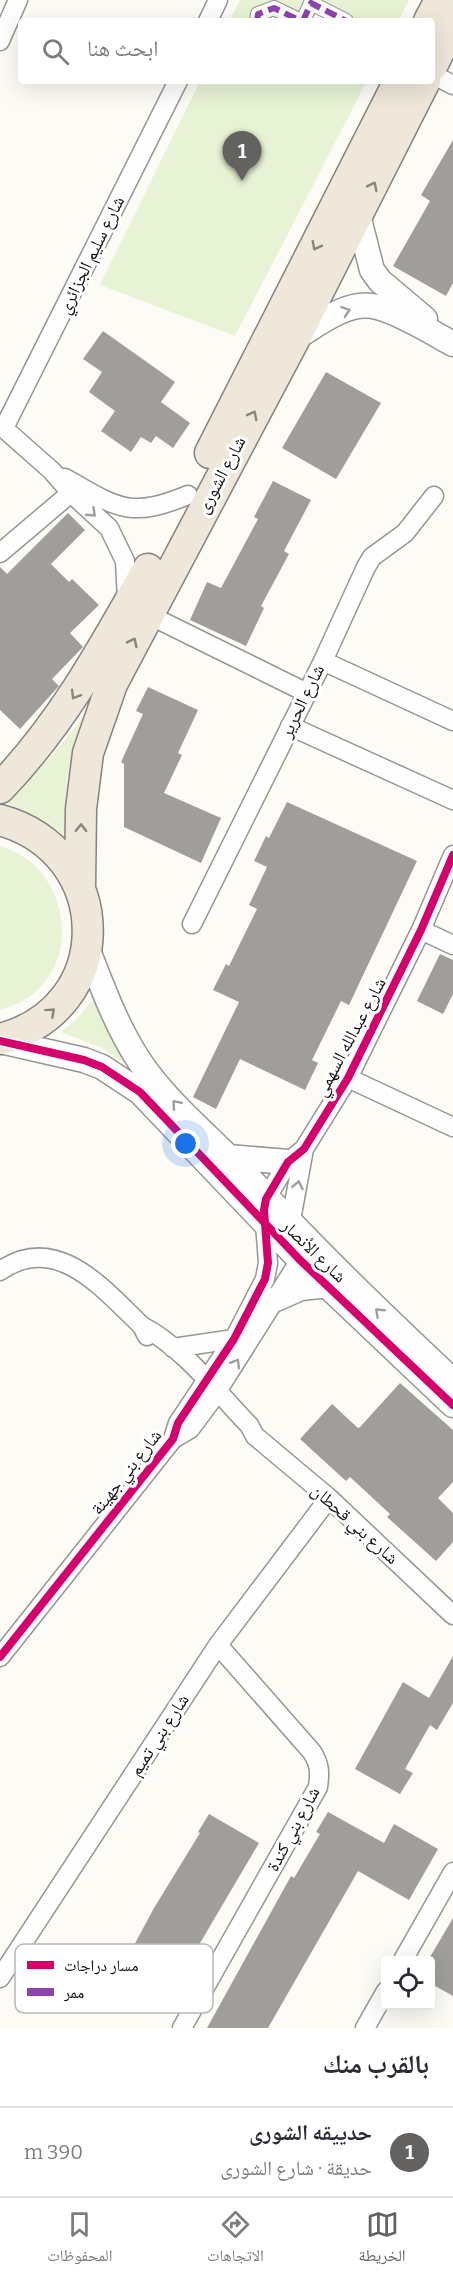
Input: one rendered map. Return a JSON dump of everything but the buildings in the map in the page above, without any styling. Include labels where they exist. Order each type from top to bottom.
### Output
[{"type":"main road","points":[[431,18],[440,0]]},
{"type":"main road","points":[[435,60],[453,23]]},
{"type":"main road","name":"شارع الشورى","points":[[80,886],[81,809],[88,753],[137,609],[188,495],[397,84]]},
{"type":"main road","name":"شارع الشورى","points":[[0,788],[38,748],[137,609],[295,338],[424,84]]},
{"type":"main road","points":[[0,820],[19,826],[42,839],[66,863],[80,886],[88,917],[87,948],[74,983],[54,1010],[26,1030],[0,1040]]},
{"type":"street","points":[[209,18],[218,0]]},
{"type":"street","points":[[0,41],[15,1]]},
{"type":"street","points":[[304,18],[311,3],[340,18]]},
{"type":"street","points":[[257,18],[258,14],[274,8],[296,18]]},
{"type":"street","points":[[435,75],[453,84]]},
{"type":"street","name":"شارع سليم الجزائري","points":[[2,427],[176,84]]},
{"type":"street","points":[[358,215],[366,255],[372,270],[380,281],[420,316],[453,333]]},
{"type":"street","points":[[295,338],[339,312],[373,306],[418,325],[453,344]]},
{"type":"street","points":[[2,427],[75,490],[109,528],[124,561],[137,609],[307,693]]},
{"type":"street","points":[[75,490],[135,510],[160,506],[188,495]]},
{"type":"street","points":[[1,549],[75,490]]},
{"type":"street","name":"شارع الحرير","points":[[192,924],[323,661],[372,557],[405,532],[434,496]]},
{"type":"street","points":[[323,661],[453,721]]},
{"type":"street","points":[[290,726],[453,800]]},
{"type":"street","name":"شارع عبدالله السهمي","points":[[265,1224],[266,1198],[348,1078],[421,930],[453,855]]},
{"type":"street","points":[[421,930],[453,945]]},
{"type":"street","name":"شارع الأنصار","points":[[87,948],[111,1010],[139,1061],[192,1122],[291,1221],[404,1346],[453,1405]]},
{"type":"street","name":"شارع الأنصار","points":[[0,1040],[84,1060],[119,1077],[140,1092],[265,1224],[328,1286],[453,1381]]},
{"type":"street","points":[[348,1078],[453,1127]]},
{"type":"street","points":[[228,1158],[296,1156]]},
{"type":"street","name":"شارع عبدالله السهمي","points":[[296,1156],[291,1221],[298,1241],[300,1260]]},
{"type":"street","name":"شارع بني جهينة","points":[[209,1391],[265,1279],[268,1263],[265,1224]]},
{"type":"street","points":[[0,1271],[30,1258],[51,1258],[70,1264],[91,1278],[142,1326],[158,1334],[173,1348],[209,1391]]},
{"type":"street","name":"شارع بني جهينة","points":[[0,1657],[173,1439],[178,1423],[209,1391],[276,1299],[300,1260]]},
{"type":"street","points":[[276,1299],[301,1288],[328,1286]]},
{"type":"street","points":[[142,1326],[151,1343],[209,1391]]},
{"type":"street","points":[[173,1348],[234,1339]]},
{"type":"street","name":"شارع بني قحطان","points":[[209,1391],[243,1433],[255,1436],[329,1498],[453,1615]]},
{"type":"street","name":"شارع بني تميم","points":[[15,1944],[218,1645],[329,1498]]},
{"type":"street","name":"شارع بني كندة","points":[[213,1973],[318,1787],[320,1774],[320,1764],[312,1752],[218,1645]]},
{"type":"street","points":[[405,1956],[453,1872]]},
{"type":"street","name":"شارع بني تميم","points":[[0,1978],[6,1958],[15,1945]]},
{"type":"street","points":[[365,2028],[381,2000]]},
{"type":"street","name":"شارع بني كندة","points":[[182,2028],[190,2013]]},
{"type":"green space","points":[[240,0],[409,0],[400,18],[340,18],[312,4],[305,18],[297,18],[280,10],[263,18],[231,18]]},
{"type":"green space","points":[[199,84],[365,84],[235,336],[100,285]]},
{"type":"green space","points":[[83,716],[67,776],[65,837],[49,823],[3,801],[46,762]]},
{"type":"green space","points":[[0,846],[22,855],[39,870],[52,889],[60,910],[62,933],[59,955],[49,976],[29,997],[0,1010]]},
{"type":"green space","points":[[95,997],[134,1069],[100,1047],[61,1032],[77,1019]]},
{"type":"marked path","points":[[304,18],[311,3],[340,18]]},
{"type":"marked path","points":[[257,18],[258,14],[274,8],[295,18]]},
{"type":"cycle path","points":[[0,1657],[173,1439],[178,1423],[234,1339],[265,1279],[268,1263],[264,1210],[266,1199],[288,1162],[304,1149],[348,1078],[421,930],[453,855]]},
{"type":"cycle path","points":[[0,1041],[84,1060],[102,1067],[140,1092],[300,1260],[453,1405]]},
{"type":"place","name":"حدييقه الشورى","points":[[242,181]]}]
